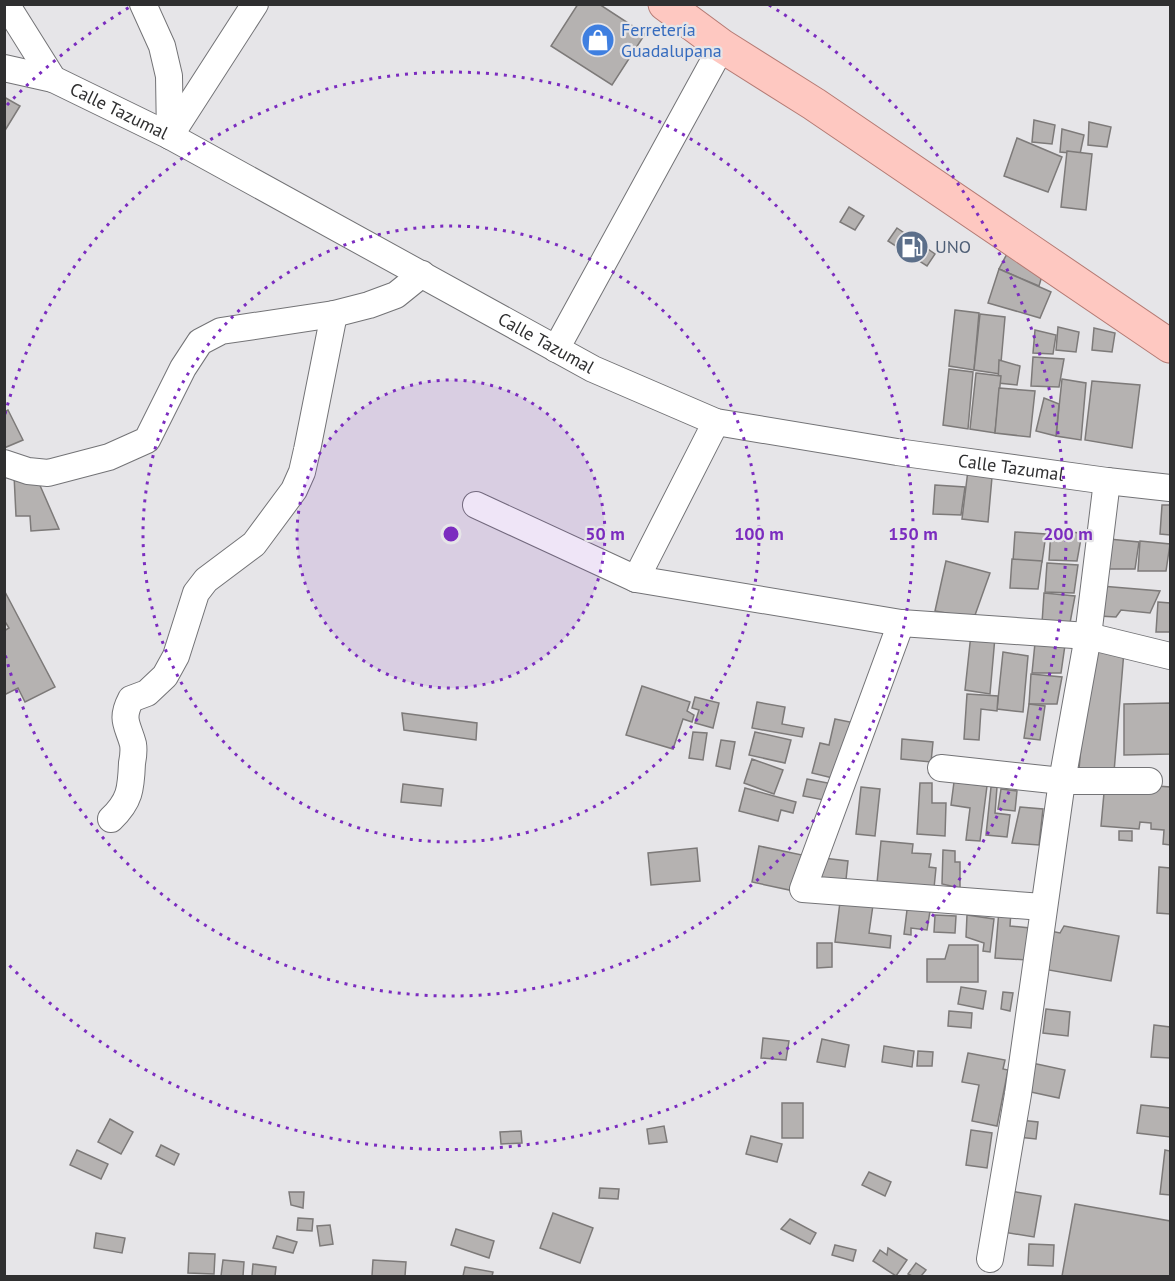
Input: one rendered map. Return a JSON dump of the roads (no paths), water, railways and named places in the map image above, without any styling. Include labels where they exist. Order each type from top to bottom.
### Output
[{"type":"main road","points":[[665,4],[722,46],[814,104],[1170,346]]},
{"type":"street","name":"Calle Tazumal","points":[[6,4],[53,79],[170,136],[593,369],[716,422],[897,453],[1107,482],[1170,488]]},
{"type":"street","points":[[143,4],[162,46],[169,76],[170,136]]},
{"type":"street","points":[[170,136],[255,4]]},
{"type":"street","points":[[556,349],[722,46]]},
{"type":"street","points":[[4,68],[53,79]]},
{"type":"street","points":[[4,463],[28,471],[48,473],[110,457],[147,440],[183,368],[200,342],[221,331],[334,314],[369,305],[396,295],[422,274]]},
{"type":"street","points":[[111,819],[122,808],[130,794],[133,746],[126,728],[125,711],[131,699],[147,693],[165,676],[179,649],[196,593],[206,580],[255,544],[294,490],[302,472],[334,314]]},
{"type":"street","points":[[636,579],[716,422]]},
{"type":"street","points":[[990,1258],[1018,1094],[1062,781],[1088,636],[1107,482]]},
{"type":"street","points":[[476,505],[636,579],[901,623],[1088,636],[1170,656]]},
{"type":"street","points":[[901,623],[803,889],[1043,907]]},
{"type":"street","points":[[941,768],[1062,781],[1149,781]]},
{"type":"place","name":"Ferretería Guadalupana","points":[[598,40]]},
{"type":"place","name":"UNO","points":[[912,247]]}]
